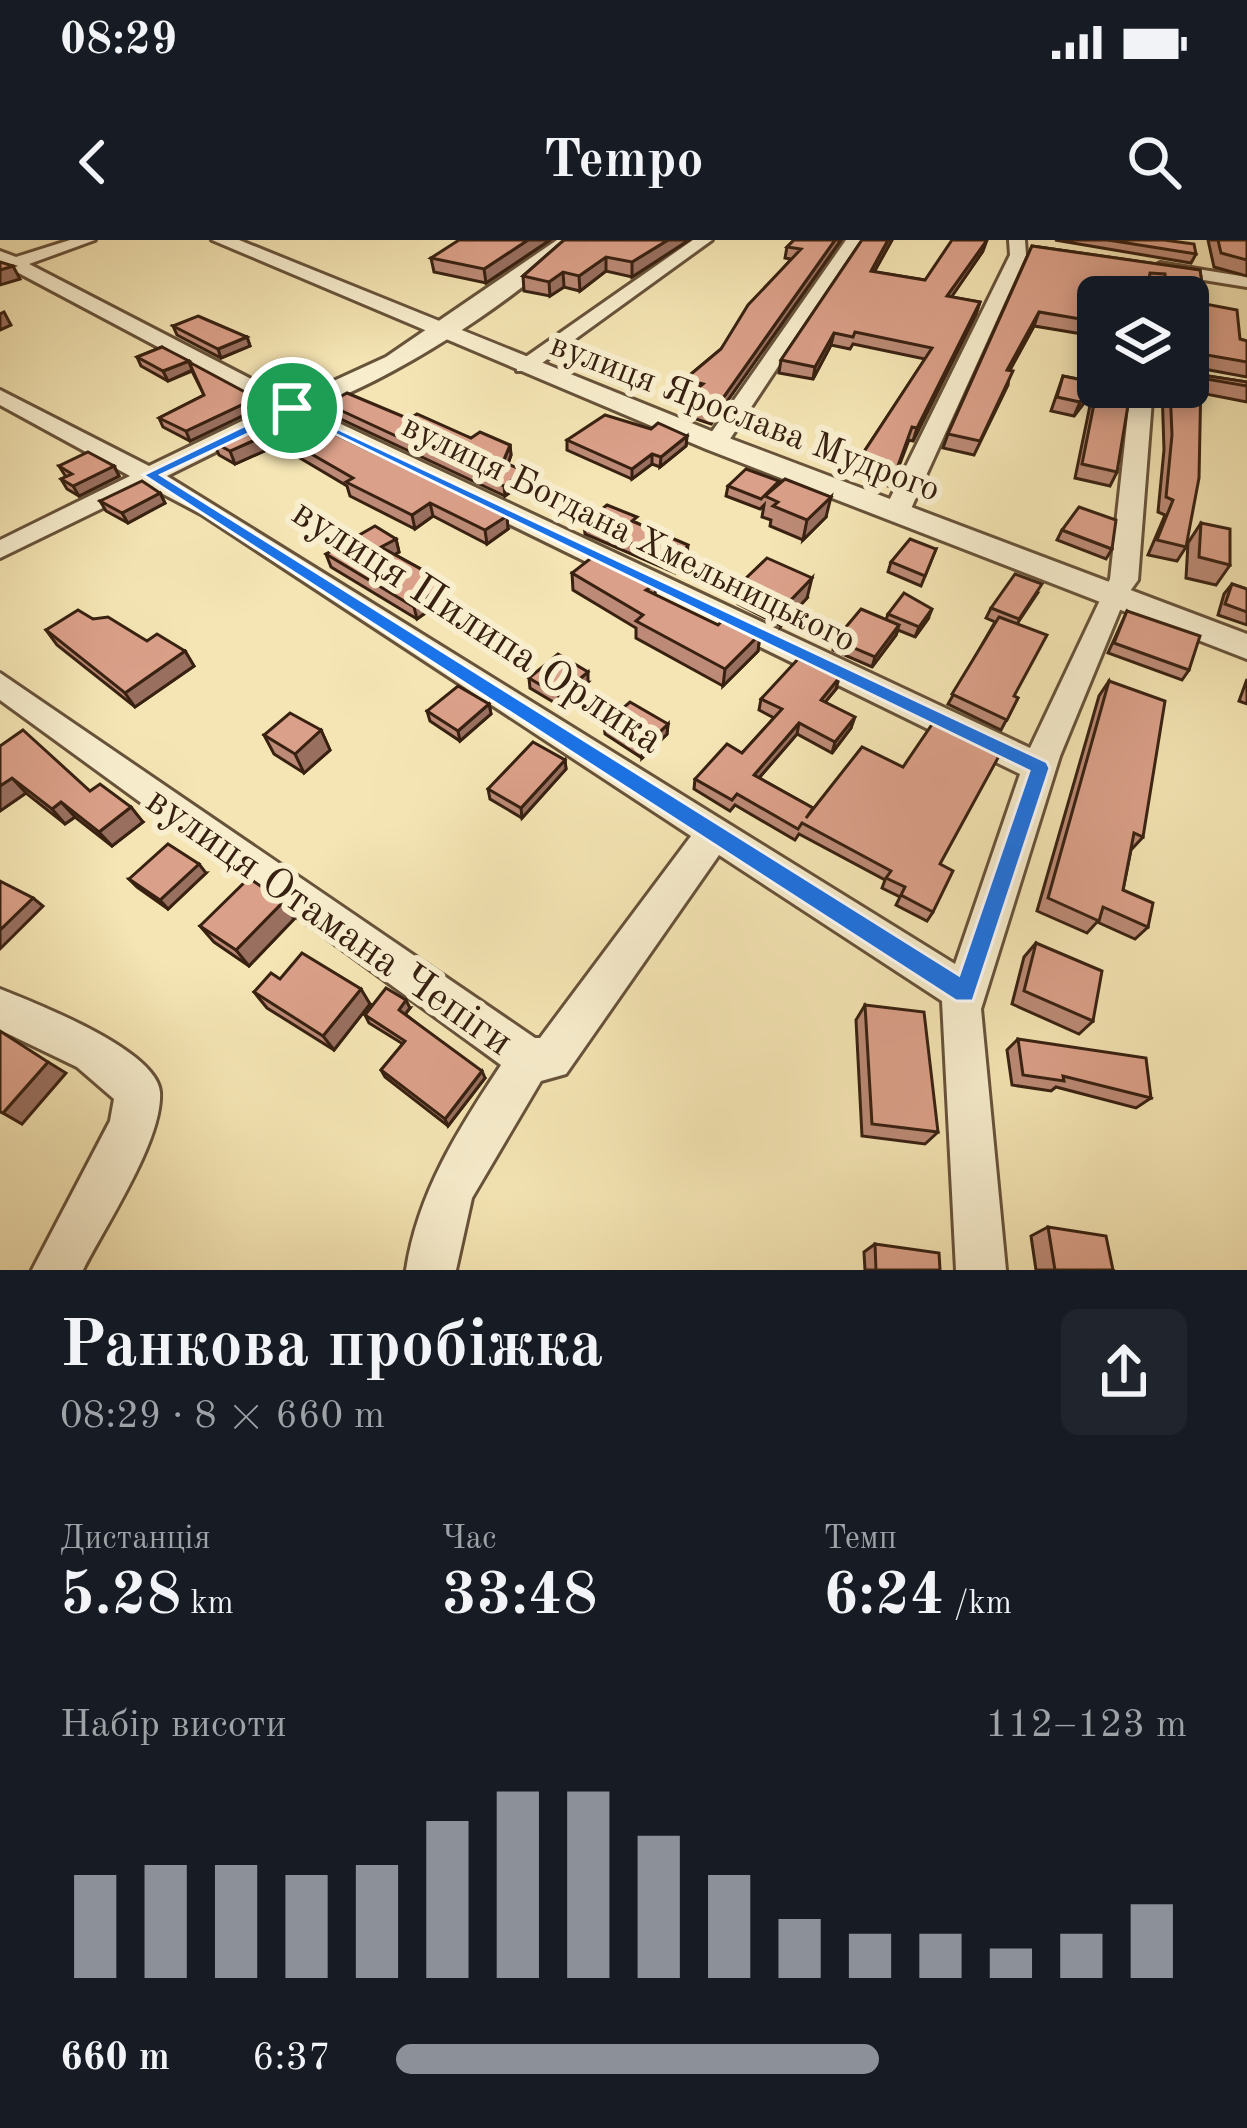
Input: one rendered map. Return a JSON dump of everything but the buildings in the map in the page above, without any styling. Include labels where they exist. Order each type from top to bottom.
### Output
[{"type":"street","points":[[6,262],[87,240]]},
{"type":"street","name":"вулиця Ярослава Мудрого","points":[[222,240],[524,367],[1247,647]]},
{"type":"street","points":[[0,550],[445,332],[568,240]]},
{"type":"street","points":[[524,367],[704,240]]},
{"type":"street","points":[[716,443],[854,240]]},
{"type":"street","points":[[896,513],[1018,254],[1018,245]]},
{"type":"street","name":"вулиця Богдана Хмельницького","points":[[6,262],[292,408],[1040,768]]},
{"type":"street","points":[[1131,264],[1153,275],[1247,282]]},
{"type":"street","name":"вулиця Пилипа Орлика","points":[[0,396],[150,475],[965,993]]},
{"type":"street","points":[[981,1270],[960,1018],[1040,768],[1112,596],[1124,580],[1140,408]]},
{"type":"street","name":"вулиця Отамана Чепіги","points":[[0,684],[529,1060],[455,1184],[440,1218],[431,1270]]},
{"type":"street","points":[[529,1060],[550,1059],[715,832]]},
{"type":"street","points":[[0,1010],[92,1052],[137,1090],[131,1127],[57,1270]]},
{"type":"route","points":[[292,408],[1040,768],[965,993],[150,475],[292,408]]}]
